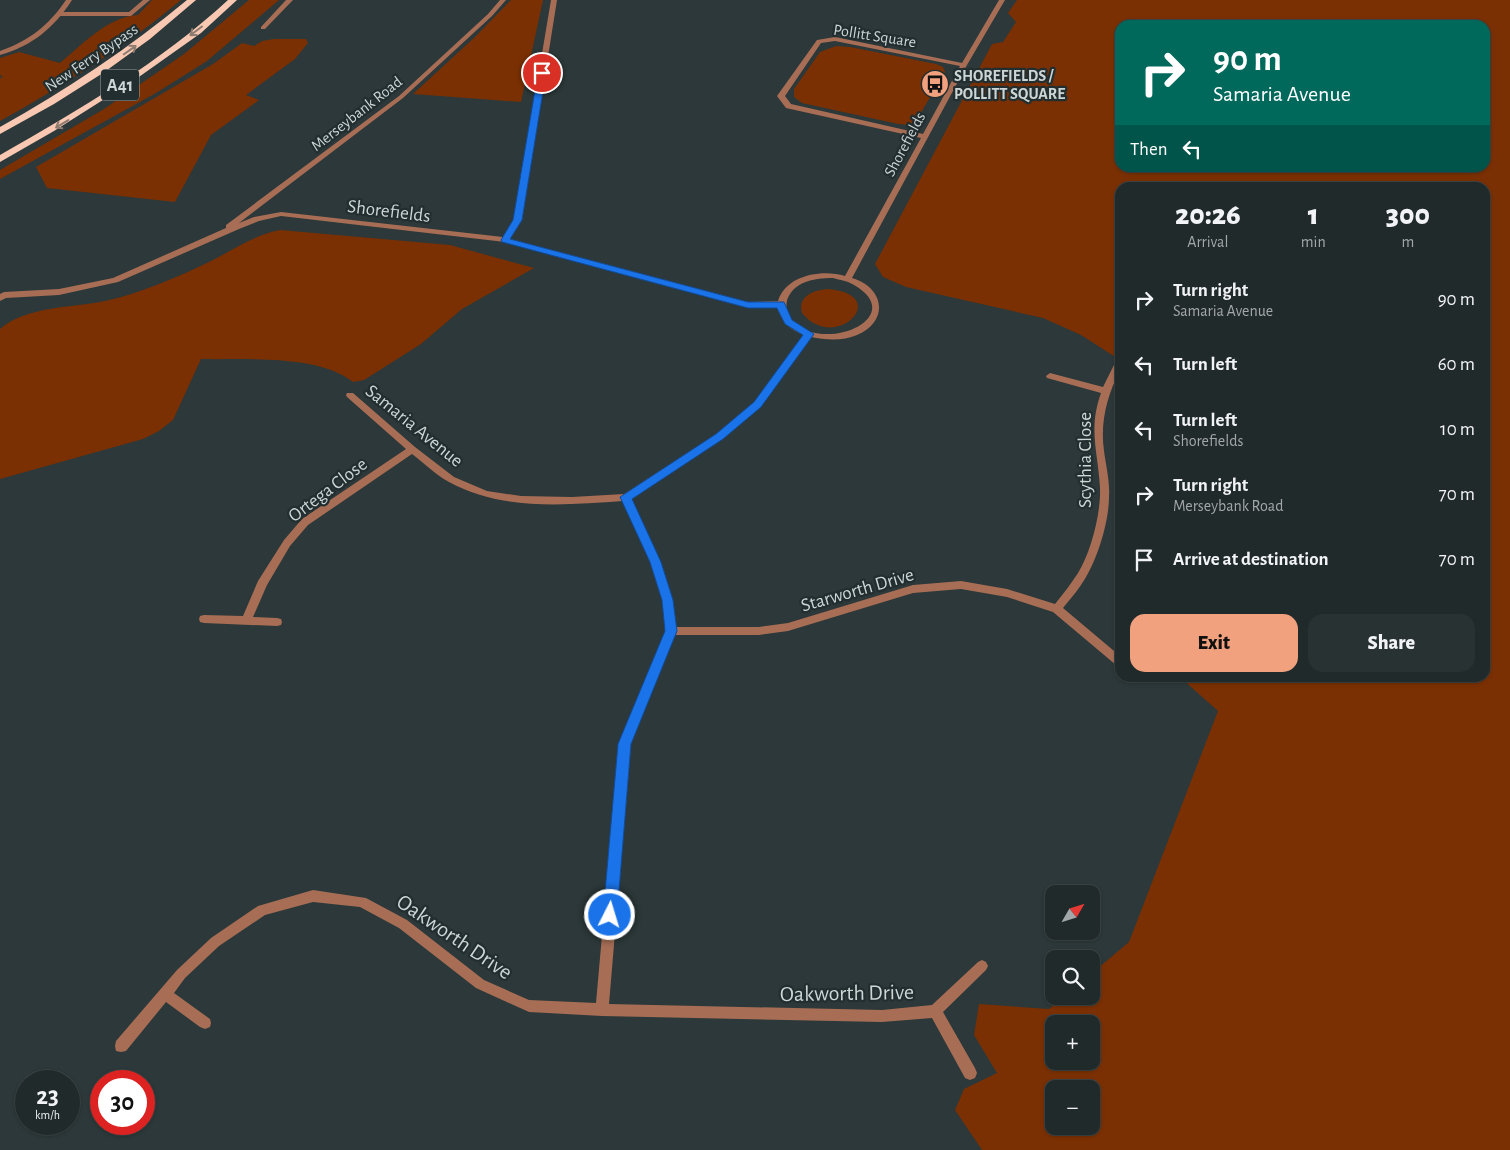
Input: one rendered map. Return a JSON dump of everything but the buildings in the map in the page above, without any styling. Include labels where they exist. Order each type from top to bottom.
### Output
[{"type":"highway","name":"New Ferry Bypass","points":[[0,131],[86,81],[149,37],[192,0]]},
{"type":"highway","name":"A41","points":[[0,159],[65,122],[161,58],[220,13],[233,0]]},
{"type":"street","points":[[0,53],[18,47],[41,34],[60,14],[69,0]]},
{"type":"street","points":[[60,14],[131,14],[147,0]]},
{"type":"street","points":[[262,28],[290,0]]},
{"type":"street","name":"Merseybank Road","points":[[216,236],[401,97],[490,15],[503,0]]},
{"type":"street","points":[[505,240],[518,220],[554,0]]},
{"type":"street","name":"Shorefields","points":[[848,278],[964,65],[1002,0]]},
{"type":"street","name":"Pollitt Square","points":[[925,137],[789,106],[781,96],[819,41],[836,40],[964,65]]},
{"type":"street","name":"Shorefields","points":[[1,296],[59,292],[115,280],[257,219],[281,214],[505,240],[748,305],[781,304]]},
{"type":"street","points":[[825,276],[848,278],[865,287],[876,300],[877,310],[874,319],[860,330],[840,337],[824,337],[809,334],[788,322],[781,304],[784,294],[792,286],[803,279],[825,276]]},
{"type":"street","name":"Samaria Avenue","points":[[350,396],[412,449],[451,479],[485,494],[521,500],[572,501],[626,497],[720,436],[758,405],[809,334]]},
{"type":"street","name":"Scythia Close","points":[[1057,609],[1084,572],[1104,504],[1104,480],[1098,433],[1100,410],[1105,391],[1115,371]]},
{"type":"street","name":"Scythia Close","points":[[1050,376],[1105,391]]},
{"type":"street","name":"Ortega Close","points":[[246,621],[262,584],[287,543],[306,522],[412,449]]},
{"type":"street","points":[[602,1010],[625,744],[671,631],[667,600],[656,562],[626,497]]},
{"type":"street","name":"Starworth Drive","points":[[671,631],[760,631],[788,627],[913,589],[961,585],[1007,593],[1057,609],[1115,658]]},
{"type":"street","points":[[204,619],[277,622]]},
{"type":"street","name":"Oakworth Drive","points":[[121,1046],[181,974],[215,942],[262,910],[313,896],[362,902],[403,924],[480,984],[529,1006],[602,1010],[882,1016],[934,1011],[982,966]]},
{"type":"street","points":[[165,994],[205,1023]]},
{"type":"street","name":"Oakworth Drive","points":[[934,1011],[970,1072]]},
{"type":"shaded area","points":[[152,0],[181,0],[94,65],[0,121],[0,78],[3,77],[0,75],[0,58],[19,52],[60,63],[106,26],[127,17],[138,15]]},
{"type":"shaded area","points":[[249,0],[279,0],[207,61],[156,93],[0,179],[0,170],[104,109],[184,54]]},
{"type":"shaded area","points":[[511,0],[543,0],[521,102],[413,94],[475,37]]},
{"type":"shaded area","points":[[1017,0],[1510,0],[1510,1150],[982,1150],[955,1110],[964,1089],[997,1073],[974,1035],[979,1004],[1049,1009],[1054,1005],[1100,1005],[1100,966],[1129,942],[1218,711],[1185,682],[1490,682],[1490,182],[1115,182],[1115,357],[1081,335],[1043,318],[906,287],[883,277],[875,264],[992,44],[1003,42],[1016,22],[1008,13]]},
{"type":"shaded area","points":[[306,39],[308,43],[295,59],[246,95],[259,100],[211,135],[175,202],[47,188],[36,167],[213,64],[242,43],[254,46],[262,41]]},
{"type":"shaded area","points":[[836,46],[936,64],[943,67],[945,72],[916,121],[908,125],[802,103],[794,97],[794,89],[820,52]]},
{"type":"shaded area","points":[[280,230],[450,245],[534,268],[462,309],[421,344],[364,380],[353,382],[338,373],[321,367],[280,360],[201,359],[173,420],[159,431],[143,439],[0,479],[0,329],[11,321],[36,312],[105,301],[146,289],[211,261],[253,239]]},
{"type":"shaded area","points":[[828,289],[847,293],[856,301],[857,310],[852,319],[842,325],[829,327],[815,324],[802,313],[801,307],[804,298],[817,291]]},
{"type":"place","name":"SHOREFIELDS / POLLITT SQUARE","points":[[935,84]]},
{"type":"route","points":[[542,73],[518,220],[505,240],[748,305],[781,304],[788,322],[809,334],[758,405],[720,436],[626,497],[656,562],[667,600],[671,631],[625,744],[610,915]]}]
